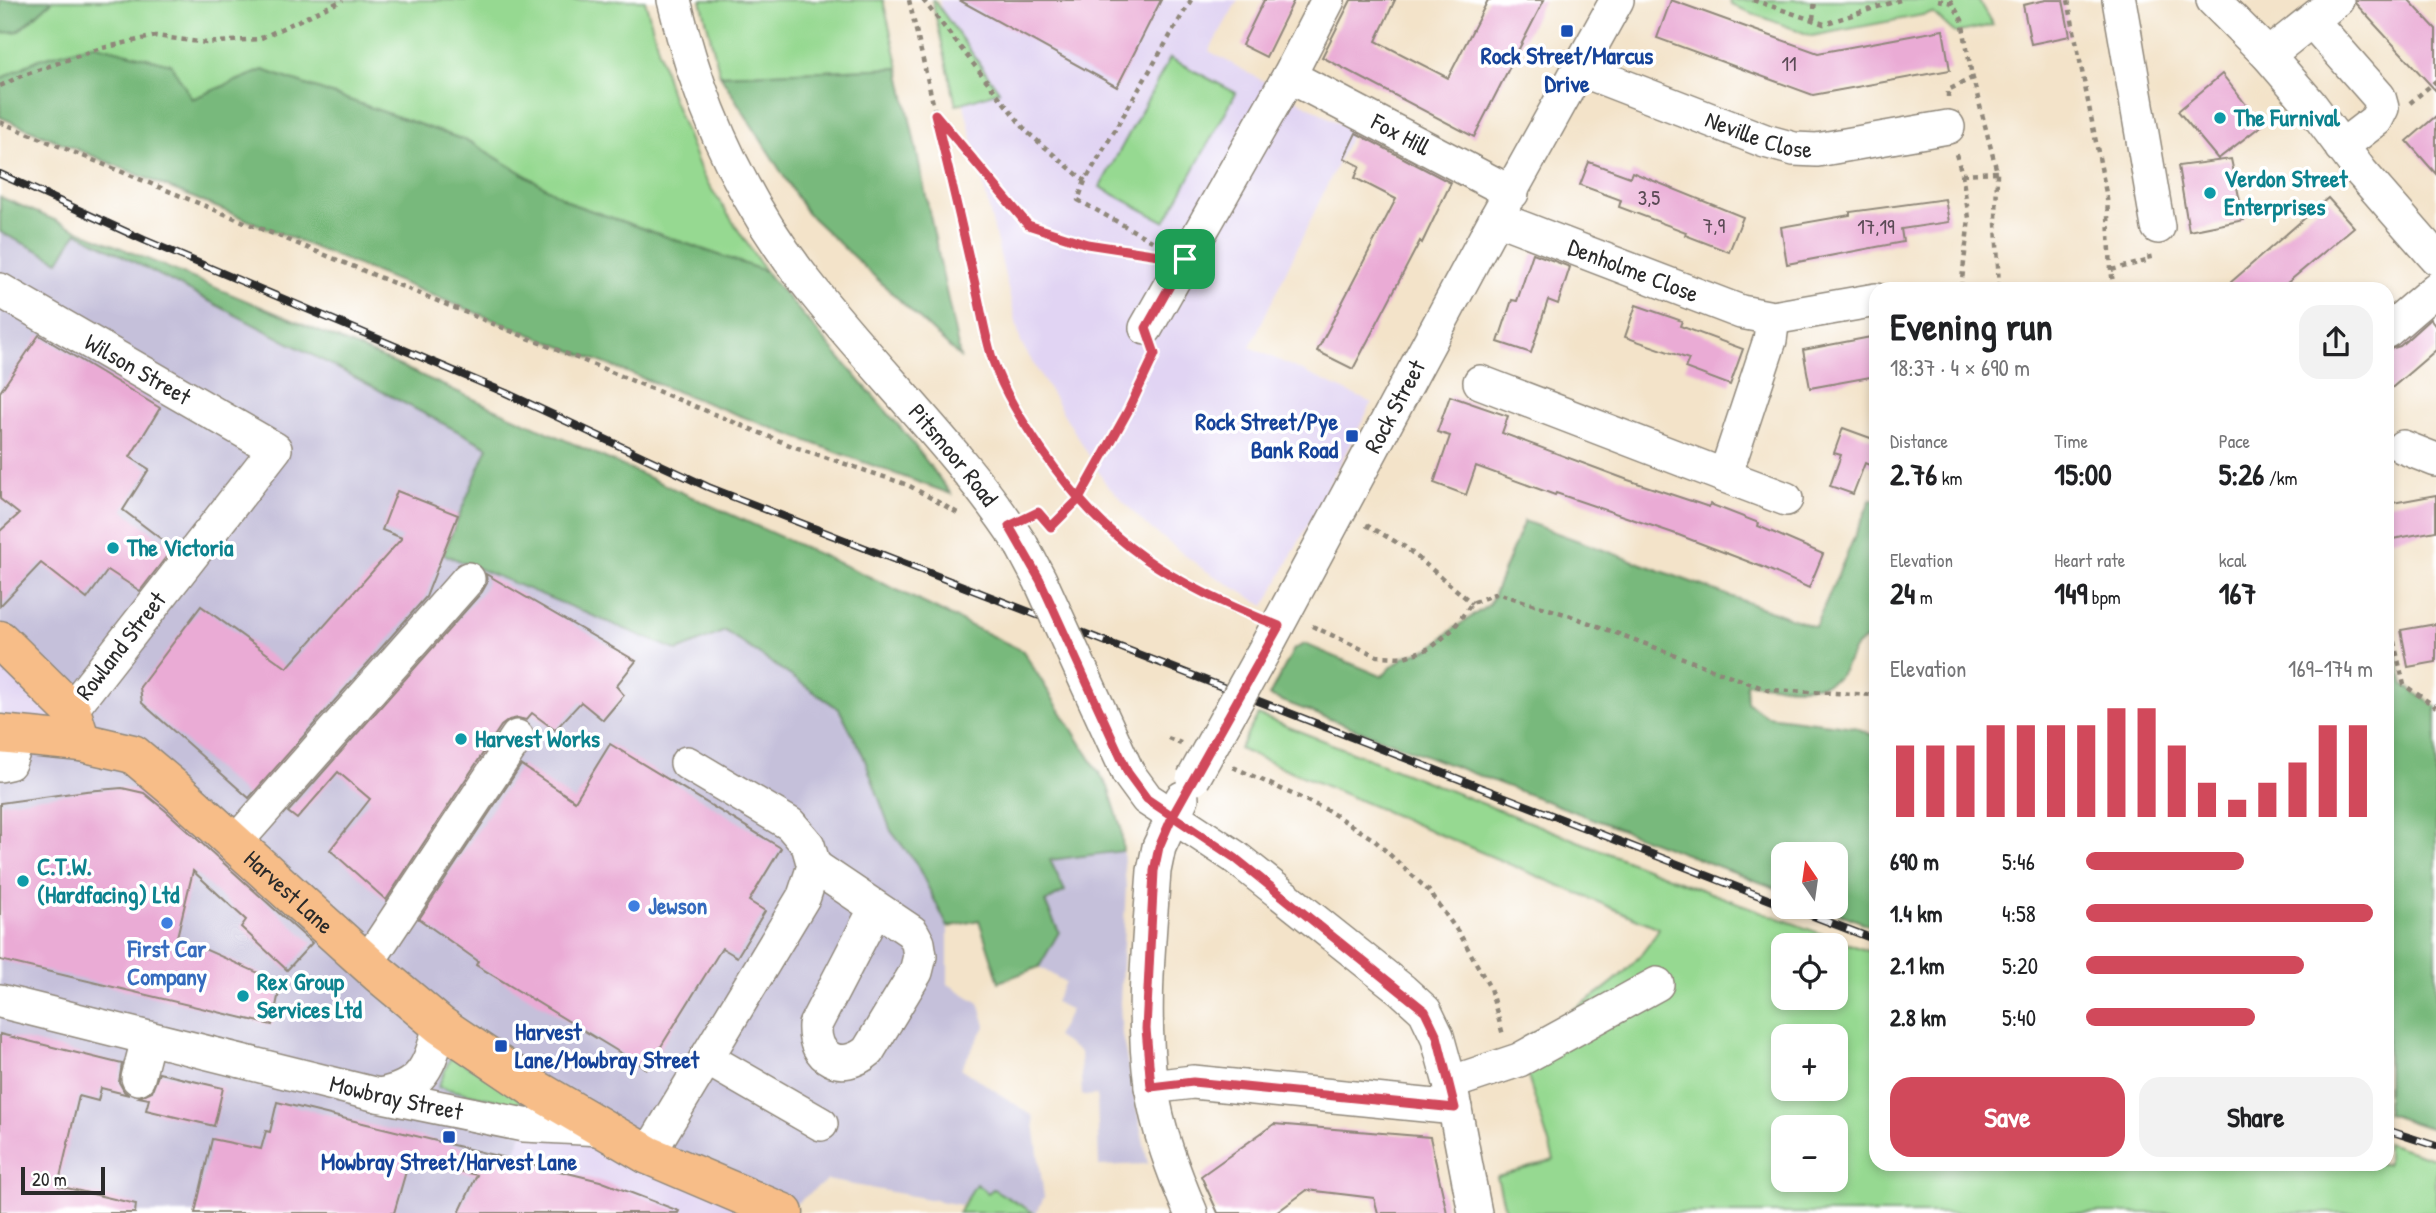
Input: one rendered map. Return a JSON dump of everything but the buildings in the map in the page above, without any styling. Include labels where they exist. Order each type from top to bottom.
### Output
[{"type":"main road","points":[[0,640],[76,726]]},
{"type":"main road","name":"Harvest Lane","points":[[6,745],[76,726],[133,754],[440,1025],[532,1087],[601,1129]]},
{"type":"main road","name":"Mowbray Street","points":[[601,1129],[648,1155],[763,1209]]},
{"type":"street","name":"Pitsmoor Road","points":[[674,0],[684,44],[705,105],[732,166],[763,220],[806,282],[957,458],[1016,536],[1081,667],[1128,773],[1147,799],[1235,858],[1416,1002],[1432,1022],[1452,1096],[1475,1213]]},
{"type":"street","points":[[1146,328],[1289,76],[1328,0]]},
{"type":"street","name":"Rock Street","points":[[1173,815],[1192,764],[1276,630],[1617,0]]},
{"type":"street","points":[[2119,0],[2158,227]]},
{"type":"street","points":[[2213,0],[2268,55],[2310,104],[2340,147],[2436,258]]},
{"type":"street","points":[[2268,55],[2337,0]]},
{"type":"street","points":[[2312,20],[2379,97],[2382,108],[2376,120],[2340,147]]},
{"type":"street","name":"Neville Close","points":[[1579,69],[1765,141],[1794,149],[1817,150],[1948,127]]},
{"type":"street","name":"Fox Hill","points":[[1289,76],[1504,205]]},
{"type":"street","name":"Denholme Close","points":[[1504,205],[1741,312],[1773,318],[1869,301]]},
{"type":"street","name":"Wilson Street","points":[[0,289],[275,449]]},
{"type":"street","points":[[2394,325],[2436,289]]},
{"type":"street","points":[[1725,476],[1770,340],[1773,318]]},
{"type":"street","points":[[1480,382],[1786,499]]},
{"type":"street","points":[[2403,447],[2436,460]]},
{"type":"street","name":"Rowland Street","points":[[76,726],[275,449]]},
{"type":"street","points":[[235,843],[468,579]]},
{"type":"street","points":[[367,963],[517,737]]},
{"type":"street","points":[[648,1155],[804,896],[814,866],[808,845],[790,824],[687,763]]},
{"type":"street","points":[[1173,815],[1159,847],[1154,871],[1146,1029],[1151,1087],[1164,1141],[1191,1213]]},
{"type":"street","points":[[814,866],[876,908]]},
{"type":"street","points":[[1151,1087],[1193,1082],[1452,1096],[1657,984]]},
{"type":"street","name":"Mowbray Street","points":[[0,1001],[378,1095],[524,1125],[601,1129]]},
{"type":"street","points":[[378,1095],[401,1089],[427,1068],[440,1025]]},
{"type":"street","points":[[138,1078],[148,1039]]},
{"type":"street","points":[[706,1058],[821,1124]]},
{"type":"path","points":[[0,86],[21,76],[98,50],[156,36],[206,43],[259,40],[343,0]]},
{"type":"path","points":[[909,0],[993,361],[1015,409],[1079,499],[1110,532],[1151,565],[1276,630],[1377,656],[1405,657],[1431,648],[1453,629],[1472,603],[1497,593],[1571,616],[1768,690],[1869,695]]},
{"type":"path","points":[[923,0],[1027,132],[1085,181]]},
{"type":"path","points":[[1185,259],[1078,200],[1085,181],[1191,0]]},
{"type":"path","points":[[1753,0],[1825,24],[1900,0]]},
{"type":"path","points":[[1813,19],[1815,0]]},
{"type":"path","points":[[1938,0],[1952,2],[1962,20],[1972,78],[1997,172],[1999,282]]},
{"type":"path","points":[[2068,0],[2107,198],[2113,282]]},
{"type":"path","points":[[1962,282],[1969,218],[1962,174],[1948,127],[1948,90],[1972,78]]},
{"type":"path","points":[[935,114],[1028,225],[1087,244],[1185,259]]},
{"type":"path","points":[[0,122],[792,446],[908,485],[967,518]]},
{"type":"path","points":[[1962,174],[1997,172]]},
{"type":"path","points":[[2111,270],[2150,260],[2144,231],[2158,227]]},
{"type":"path","points":[[1016,536],[1038,512],[1051,527],[1079,499],[1128,411],[1155,354],[1146,328]]},
{"type":"path","points":[[1340,511],[1405,547],[1472,603]]},
{"type":"path","points":[[2394,642],[2404,685],[2436,707]]},
{"type":"path","points":[[1168,738],[1192,764]]},
{"type":"path","points":[[1229,765],[1327,810],[1373,839],[1429,891],[1461,936],[1490,988],[1510,1063]]},
{"type":"shaded area","points":[[939,0],[1238,0],[1209,51],[1353,131],[1250,347],[1372,403],[1265,606],[1203,569],[1146,525],[1106,484],[1021,343]]},
{"type":"shaded area","points":[[0,232],[59,261],[76,232],[489,447],[443,553],[725,631],[839,709],[865,760],[891,831],[916,863],[948,927],[948,984],[979,1003],[986,1025],[961,1068],[1033,1116],[1044,1197],[1036,1213],[994,1189],[988,1194],[966,1197],[961,1205],[827,1180],[784,1213],[648,1155],[525,1125],[493,1213],[0,1213],[0,734],[80,742],[0,640]]},
{"type":"shaded area","points":[[0,640],[81,742],[0,734]]},
{"type":"shaded area","points":[[1123,851],[1126,887],[1120,1003],[1122,1035],[1148,1164],[1099,1166],[1097,1095],[1082,1096],[1080,1052],[1056,1037],[1071,1010],[1055,1002],[1065,982],[1039,967],[1059,932],[1044,901],[1049,860]]},
{"type":"shaded area","points":[[524,1125],[601,1129],[784,1213],[493,1213]]},
{"type":"green space","points":[[0,0],[53,0],[18,31],[0,33]]},
{"type":"green space","points":[[53,0],[645,0],[670,92],[703,176],[765,271],[575,205],[470,142],[263,70],[192,99],[170,64],[39,59],[0,79],[0,33],[19,31]]},
{"type":"green space","points":[[701,0],[883,0],[899,68],[720,75]]},
{"type":"green space","points":[[934,0],[999,91],[956,105]]},
{"type":"green space","points":[[1730,0],[1978,0],[1993,25],[1955,33],[1933,13],[1812,36],[1731,5]]},
{"type":"green space","points":[[93,44],[171,64],[192,99],[263,70],[470,142],[575,205],[765,271],[905,433],[951,494],[711,405],[473,312],[0,117],[0,79],[39,59]]},
{"type":"green space","points":[[1170,58],[1236,93],[1165,222],[1100,187]]},
{"type":"green space","points":[[899,68],[960,357],[807,213],[720,75]]},
{"type":"green space","points":[[0,197],[380,357],[870,577],[1023,651],[1108,787],[1121,827],[1123,851],[1050,860],[1065,891],[1045,902],[1059,932],[1039,967],[999,982],[979,920],[948,927],[916,863],[891,831],[863,755],[839,709],[725,631],[678,651],[443,554],[488,447],[77,232],[59,261],[0,232]]},
{"type":"green space","points":[[1869,504],[1869,637],[1855,648],[1838,677],[1819,686],[1746,683],[1747,702],[1767,716],[1855,727],[1869,734],[1869,925],[1848,917],[1848,842],[1771,842],[1771,886],[1269,696],[1294,649],[1305,644],[1381,676],[1404,657],[1431,648],[1490,604],[1524,521],[1815,627]]},
{"type":"green space","points":[[2394,642],[2404,685],[2436,707],[2436,1130],[2394,1116]]},
{"type":"green space","points":[[1258,715],[1771,915],[1771,919],[1781,919],[1819,933],[1771,933],[1771,1010],[1848,1010],[1848,944],[1869,951],[1869,1171],[2394,1171],[2394,1145],[2436,1159],[2436,1213],[1506,1213],[1497,1177],[1554,1160],[1528,1077],[1522,1039],[1599,993],[1633,964],[1659,928],[1239,749]]},
{"type":"green space","points":[[451,1056],[522,1097],[518,1105],[438,1087]]},
{"type":"green space","points":[[976,1184],[988,1193],[993,1189],[1034,1213],[958,1213]]},
{"type":"railway","points":[[0,174],[144,240],[506,393],[708,487],[1771,900]]},
{"type":"railway","points":[[1821,919],[1869,937]]},
{"type":"railway","points":[[2394,1132],[2436,1146]]},
{"type":"place","name":"Rock Street/Marcus Drive","points":[[1567,31]]},
{"type":"place","name":"The Furnival","points":[[2220,118]]},
{"type":"place","name":"Verdon Street Enterprises","points":[[2210,193]]},
{"type":"place","name":"Rock Street/Pye Bank Road","points":[[1352,436]]},
{"type":"place","name":"The Victoria","points":[[113,548]]},
{"type":"place","name":"Harvest Works","points":[[461,739]]},
{"type":"place","name":"C.T.W. (Hardfacing) Ltd","points":[[23,881]]},
{"type":"place","name":"Jewson","points":[[634,906]]},
{"type":"place","name":"First Car Company","points":[[167,923]]},
{"type":"place","name":"Rex Group Services Ltd","points":[[243,996]]},
{"type":"place","name":"Harvest Lane/Mowbray Street","points":[[501,1046]]},
{"type":"place","name":"Mowbray Street/Harvest Lane","points":[[449,1137]]},
{"type":"route","points":[[1185,259],[1087,244],[1028,225],[935,114],[993,361],[1015,409],[1031,434],[1068,486],[1079,499],[1088,511],[1133,552],[1187,586],[1279,626],[1173,815],[1159,847],[1154,871],[1146,1029],[1151,1087],[1193,1082],[1455,1108],[1437,1036],[1425,1011],[1235,858],[1173,815],[1147,799],[1139,791],[1128,773],[1040,580],[1009,526],[1038,512],[1051,527],[1079,499],[1128,411],[1155,354],[1146,328],[1185,259]]}]
